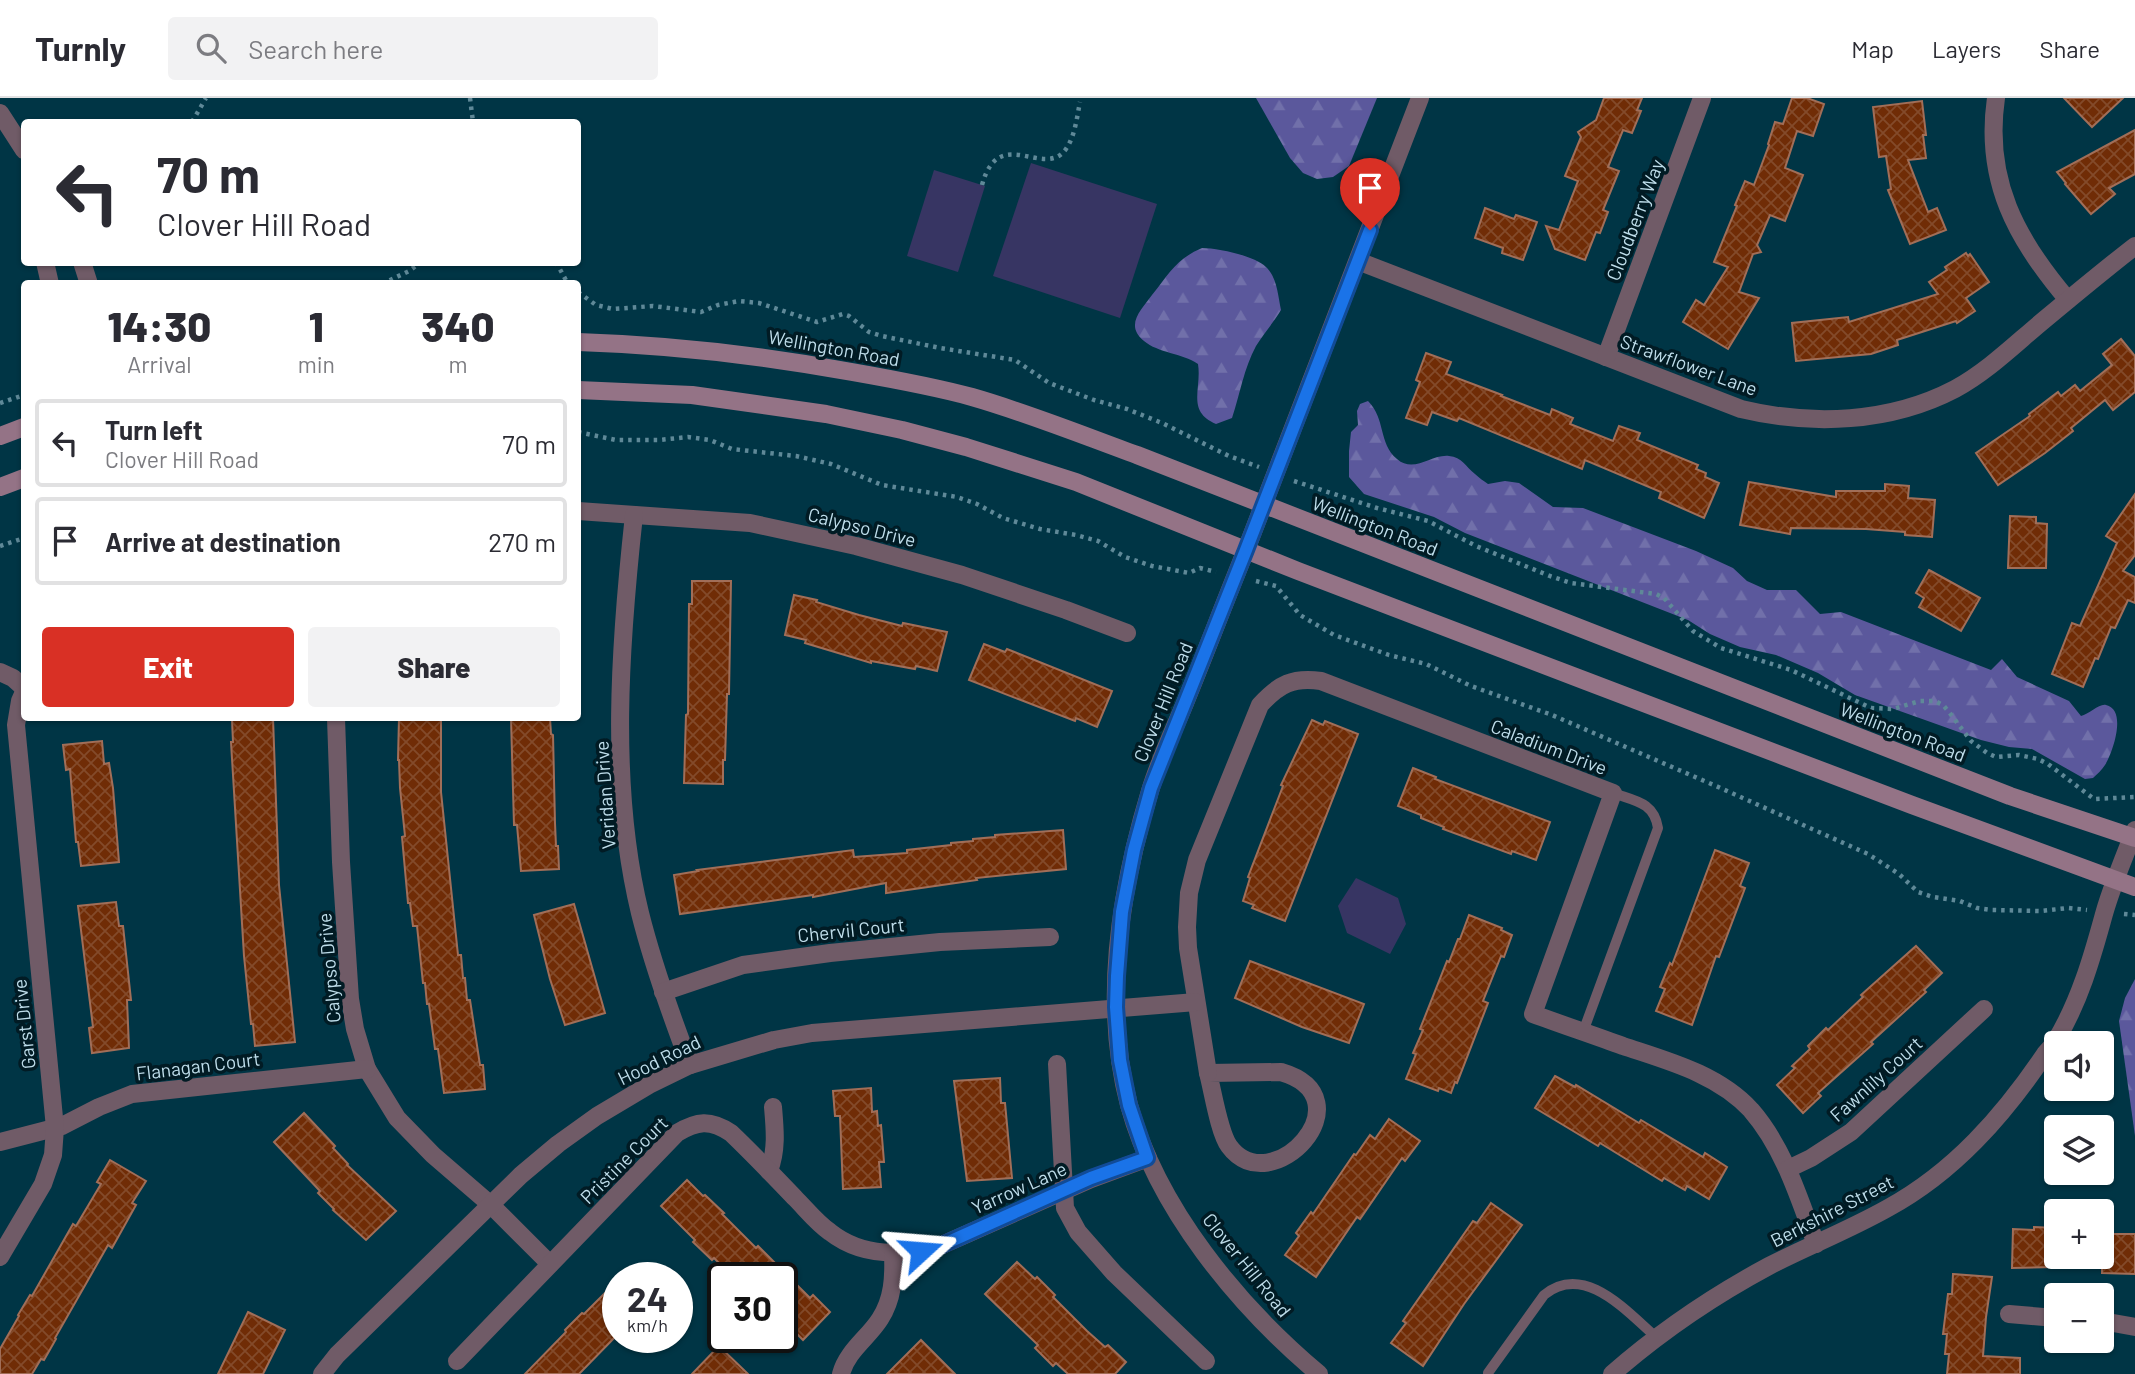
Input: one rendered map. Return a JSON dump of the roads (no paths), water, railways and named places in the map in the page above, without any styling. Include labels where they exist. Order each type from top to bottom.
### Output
[{"type":"main road","name":"Wellington Road","points":[[581,342],[675,347],[775,358],[914,383],[970,396],[1021,412],[2010,796],[2134,835]]},
{"type":"main road","points":[[581,390],[692,395],[826,414],[966,447],[1076,482],[1246,550],[1860,785],[2135,887]]},
{"type":"main road","points":[[0,436],[21,428]]},
{"type":"main road","points":[[0,487],[21,479]]},
{"type":"street","name":"Clover Hill Road","points":[[1319,1374],[1261,1319],[1210,1260],[1169,1199],[1147,1158],[1129,1105],[1122,1071],[1116,1007],[1122,912],[1147,801],[1420,98]]},
{"type":"street","name":"Cloudberry Way","points":[[1606,357],[1702,98]]},
{"type":"street","points":[[1996,98],[1996,154],[2003,195],[2018,232],[2032,255],[2068,300]]},
{"type":"street","points":[[0,113],[21,145]]},
{"type":"street","name":"Strawflower Lane","points":[[1358,261],[1741,410],[1789,419],[1855,418],[1908,408],[1954,389],[1994,363],[2135,246]]},
{"type":"street","name":"Calypso Drive","points":[[581,510],[750,523],[856,546],[962,575],[1127,634]]},
{"type":"street","name":"Veridan Drive","points":[[634,515],[622,654],[622,794],[640,912],[663,992],[690,1065]]},
{"type":"street","points":[[0,672],[13,678],[21,687]]},
{"type":"street","name":"Caladium Drive","points":[[1208,1073],[1187,928],[1189,893],[1197,860],[1261,705],[1273,691],[1288,682],[1306,679],[1321,681],[1613,793],[1533,1014],[1677,1064],[1731,1092],[1751,1110],[1769,1135],[1788,1169],[1816,1244]]},
{"type":"street","name":"Garst Drive","points":[[0,1257],[43,1184],[52,1155],[55,1128],[16,725],[21,698]]},
{"type":"street","name":"Calypso Drive","points":[[336,721],[341,862],[350,999],[355,1029],[367,1069],[397,1118],[433,1155],[491,1205]]},
{"type":"street","name":"Berkshire Street","points":[[1612,1374],[1656,1337],[1712,1299],[1769,1267],[1889,1208],[1930,1181],[1961,1156],[1997,1119],[2054,1045],[2077,1000],[2134,835]]},
{"type":"street","name":"Chervil Court","points":[[663,992],[743,965],[817,954],[940,942],[1050,937]]},
{"type":"street","points":[[1116,1007],[1196,1002]]},
{"type":"street","name":"Hood Road","points":[[321,1374],[337,1355],[491,1205],[549,1152],[597,1116],[649,1085],[690,1065],[774,1040],[812,1033],[1116,1007]]},
{"type":"street","name":"Fawnlily Court","points":[[1788,1169],[1822,1152],[1851,1132],[1984,1009]]},
{"type":"street","points":[[1056,1064],[1065,1208],[1078,1232],[1114,1273],[1206,1361]]},
{"type":"street","name":"Flanagan Court","points":[[0,1142],[55,1128],[99,1107],[140,1093],[367,1069]]},
{"type":"street","points":[[1281,1072],[1295,1076],[1305,1083],[1312,1093],[1317,1107],[1317,1122],[1304,1142],[1278,1160],[1260,1164],[1248,1161],[1237,1156],[1227,1144],[1208,1073],[1281,1072]]},
{"type":"street","points":[[769,1171],[774,1158],[773,1107]]},
{"type":"street","name":"Pristine Court","points":[[457,1361],[677,1133],[693,1124],[708,1123],[723,1127],[769,1171]]},
{"type":"street","name":"Yarrow Lane","points":[[769,1171],[828,1231],[848,1244],[871,1252],[893,1254],[921,1251],[942,1245],[1091,1178],[1147,1158]]},
{"type":"street","points":[[491,1205],[550,1264]]},
{"type":"street","points":[[841,1374],[853,1350],[880,1320],[890,1299],[894,1276],[893,1254]]},
{"type":"street","points":[[2010,1314],[2044,1317]]},
{"type":"street","points":[[2114,1323],[2135,1327]]},
{"type":"lane","points":[[1583,1032],[1658,828],[1652,809],[1613,793]]},
{"type":"lane","points":[[1488,1373],[1544,1294],[1563,1283],[1578,1283],[1593,1288],[1611,1299],[1656,1337]]}]
